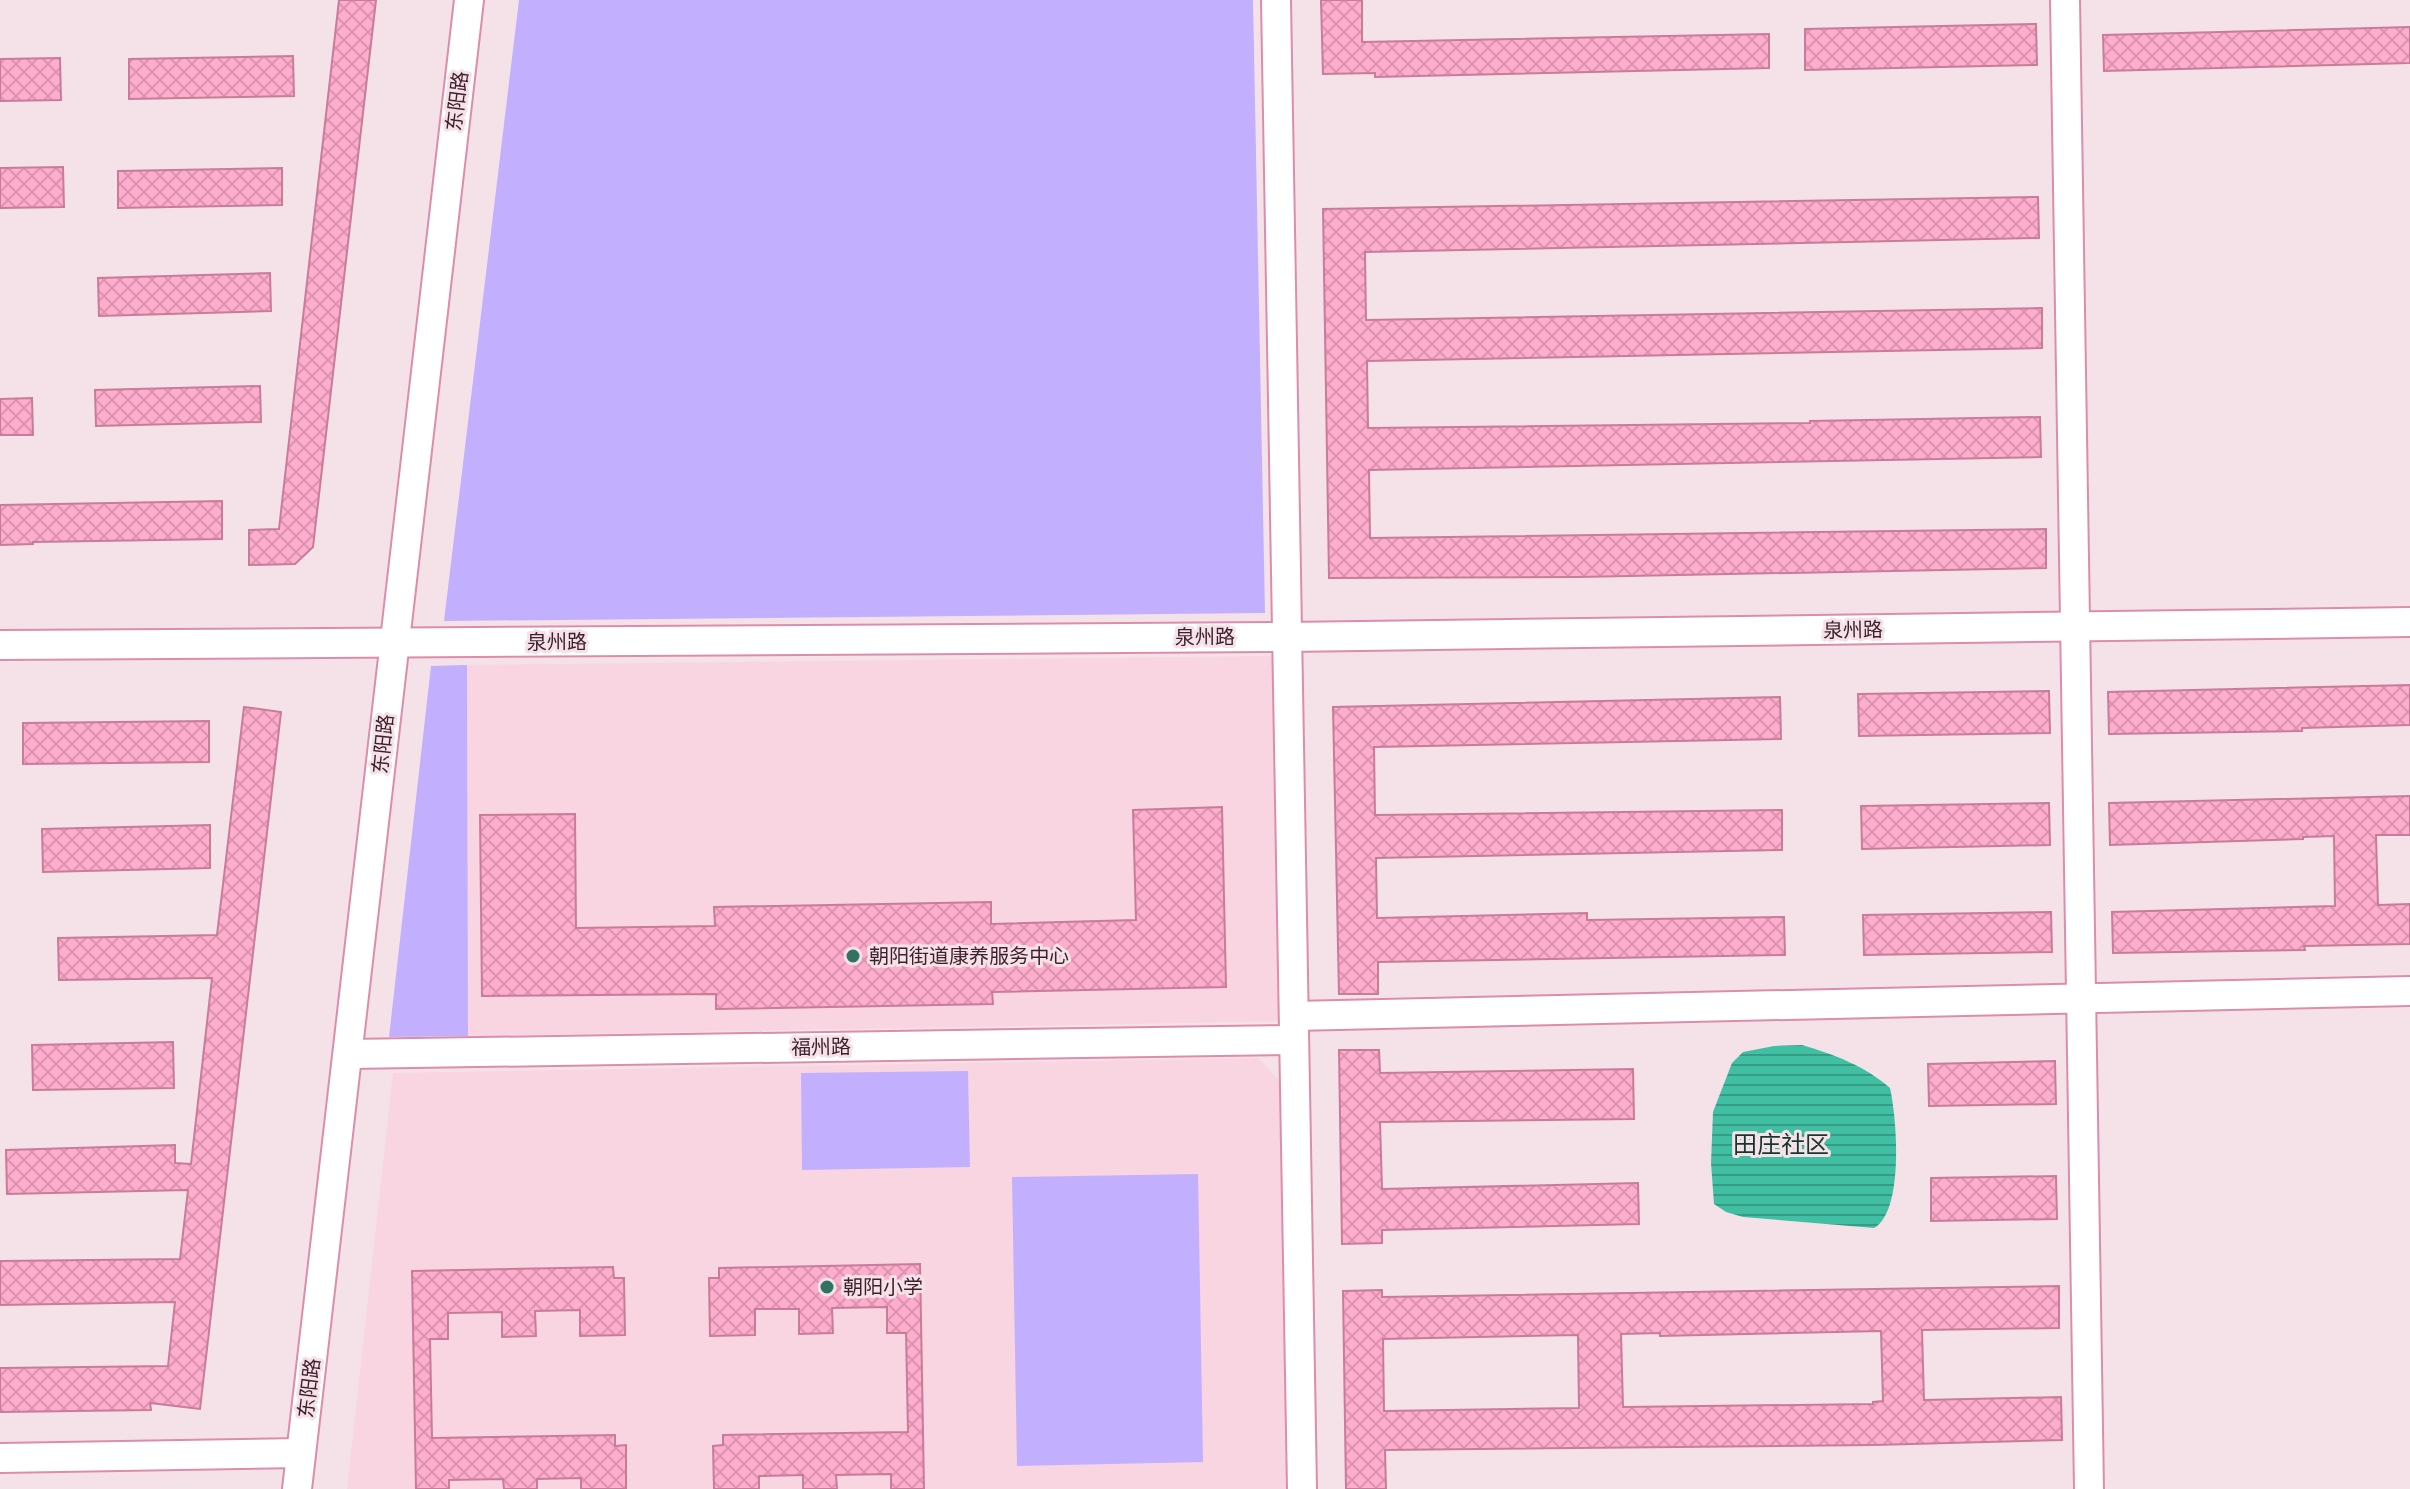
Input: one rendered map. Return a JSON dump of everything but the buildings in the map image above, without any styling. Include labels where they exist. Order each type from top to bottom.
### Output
[{"type":"street","name":"东阳路","points":[[297,1489],[469,0]]},
{"type":"street","points":[[1276,0],[1302,1489]]},
{"type":"street","points":[[2065,0],[2089,1489]]},
{"type":"street","name":"泉州路","points":[[0,645],[1287,637],[2410,622]]},
{"type":"street","name":"福州路","points":[[349,1054],[1294,1028],[2081,998],[2410,991]]},
{"type":"street","points":[[0,1458],[301,1453]]},
{"type":"shaded area","points":[[519,0],[1253,0],[1265,613],[444,621]]},
{"type":"shaded area","points":[[1275,656],[1284,1021],[468,1036],[467,665]]},
{"type":"shaded area","points":[[467,665],[468,1036],[389,1037],[431,666]]},
{"type":"shaded area","points":[[1802,1045],[1848,1062],[1890,1088],[1896,1141],[1894,1184],[1884,1218],[1874,1228],[1743,1217],[1714,1204],[1711,1163],[1713,1112],[1732,1063],[1743,1052]]},
{"type":"shaded area","name":"朝阳小学","points":[[1258,1058],[1283,1084],[1287,1489],[347,1489],[393,1073]]},
{"type":"shaded area","points":[[968,1071],[970,1167],[802,1170],[801,1073]]},
{"type":"shaded area","points":[[1198,1174],[1203,1462],[1017,1466],[1012,1177]]},
{"type":"place","name":"朝阳街道康养服务中心","points":[[853,956]]},
{"type":"place","name":"朝阳小学","points":[[827,1287]]},
{"type":"district","name":"田庄社区","points":[[1781,1145]]}]
